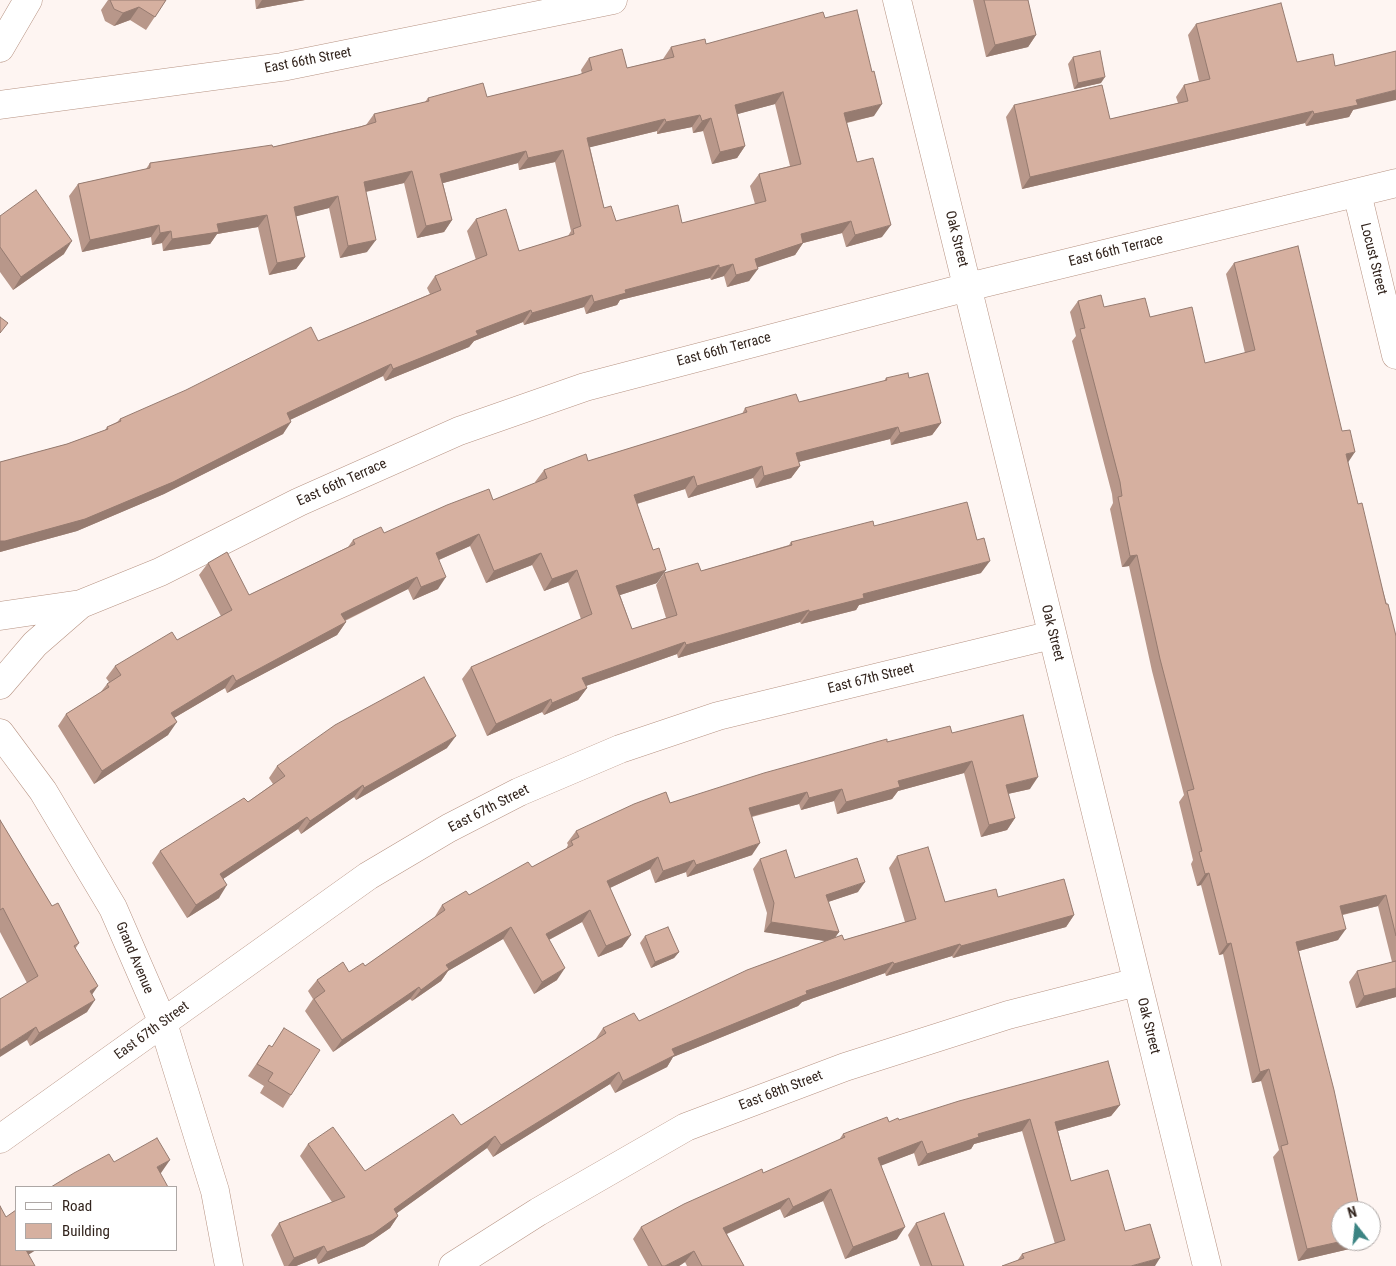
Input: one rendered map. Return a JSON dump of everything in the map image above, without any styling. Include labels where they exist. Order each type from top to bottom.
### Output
[{"type":"street","points":[[0,48],[28,0]]},
{"type":"street","name":"East 66th Street","points":[[0,105],[282,67],[613,0]]},
{"type":"street","name":"Oak Street","points":[[897,0],[1206,1266]]},
{"type":"street","name":"East 66th Terrace","points":[[0,616],[81,604],[160,572],[299,502],[459,431],[584,387],[968,287],[1396,183]]},
{"type":"street","name":"Locust Street","points":[[1357,193],[1396,354]]},
{"type":"street","name":"East 66th Terrace","points":[[0,685],[36,644],[81,604]]},
{"type":"street","name":"East 67th Street","points":[[0,1139],[163,1024],[270,944],[368,876],[449,828],[528,788],[620,749],[718,716],[1052,635]]},
{"type":"street","name":"Grand Avenue","points":[[0,733],[43,791],[113,908],[163,1024],[215,1191],[229,1266]]},
{"type":"street","name":"East 68th Street","points":[[453,1266],[538,1212],[686,1128],[845,1067],[1008,1015],[1137,982]]},
{"type":"building","points":[[110,0],[166,0],[155,17],[139,7],[123,13],[114,9]]},
{"type":"building","points":[[984,0],[1028,0],[1036,35],[995,45]]},
{"type":"building","points":[[1281,3],[1297,62],[1333,54],[1335,66],[1396,51],[1396,90],[1356,100],[1358,105],[1314,114],[1313,111],[1030,177],[1014,105],[1102,85],[1110,119],[1188,101],[1184,85],[1210,79],[1196,24]]},
{"type":"building","points":[[857,10],[882,104],[844,113],[857,162],[873,158],[891,225],[855,235],[851,221],[801,234],[803,243],[755,259],[758,269],[736,275],[733,264],[719,268],[719,265],[625,290],[626,293],[594,302],[592,295],[532,313],[531,310],[476,331],[478,335],[393,369],[391,364],[287,413],[291,422],[173,482],[85,519],[0,541],[0,462],[67,444],[108,429],[107,427],[121,421],[120,419],[186,390],[311,327],[318,341],[441,290],[435,276],[487,255],[476,219],[506,209],[519,251],[574,234],[573,229],[581,226],[563,150],[528,158],[526,151],[440,174],[452,220],[426,226],[412,171],[364,182],[376,240],[348,246],[338,196],[294,207],[305,257],[277,263],[267,215],[217,224],[219,232],[172,239],[171,231],[160,233],[159,225],[90,240],[78,184],[150,168],[150,163],[272,145],[273,147],[360,127],[376,122],[374,114],[429,101],[428,98],[483,83],[487,97],[578,75],[592,70],[589,58],[622,49],[627,68],[674,57],[671,47],[705,39],[706,44],[823,12],[825,18]],"holes":[[[783,92],[801,164],[759,174],[766,201],[682,223],[678,205],[616,221],[611,206],[604,208],[587,138],[665,119],[666,122],[700,115],[702,121],[711,118],[720,152],[745,146],[735,105]]]},
{"type":"building","points":[[1100,51],[1105,77],[1078,83],[1073,57]]},
{"type":"building","points":[[36,190],[72,241],[21,277],[0,247],[0,216]]},
{"type":"building","points":[[1298,246],[1342,431],[1350,430],[1355,452],[1346,454],[1358,504],[1362,503],[1386,604],[1388,604],[1396,636],[1396,936],[1386,895],[1340,906],[1346,929],[1296,942],[1334,1090],[1358,1201],[1331,1201],[1331,1244],[1307,1249],[1281,1146],[1288,1144],[1269,1069],[1260,1072],[1231,943],[1227,944],[1209,873],[1205,874],[1199,852],[1202,851],[1187,791],[1194,789],[1160,659],[1137,555],[1130,556],[1118,497],[1122,496],[1120,482],[1080,329],[1085,328],[1078,301],[1101,295],[1104,307],[1145,298],[1150,317],[1192,307],[1205,363],[1255,350],[1234,263]]},
{"type":"building","points":[[0,317],[8,323],[0,333]]},
{"type":"building","points":[[908,373],[909,378],[928,373],[941,423],[900,433],[898,427],[796,453],[800,466],[764,476],[762,466],[697,486],[694,476],[634,495],[653,550],[659,548],[666,570],[616,586],[632,629],[677,615],[664,573],[698,563],[701,571],[792,545],[791,542],[873,521],[874,526],[967,502],[977,540],[984,538],[990,561],[863,594],[864,598],[809,612],[809,610],[686,645],[685,642],[582,678],[587,688],[552,703],[551,699],[496,724],[471,667],[592,614],[577,570],[552,579],[541,553],[494,571],[479,534],[436,553],[446,577],[421,587],[417,577],[341,614],[346,622],[236,681],[233,675],[171,713],[177,722],[102,771],[66,714],[109,687],[107,684],[121,675],[115,666],[172,632],[177,640],[232,610],[208,563],[227,552],[249,595],[355,544],[353,540],[381,527],[384,533],[489,489],[493,500],[547,478],[544,470],[586,454],[588,461],[747,412],[745,408],[796,394],[799,402]]},
{"type":"building","points":[[424,677],[456,736],[364,788],[363,785],[310,821],[307,817],[220,874],[227,885],[196,905],[160,851],[244,798],[248,802],[285,776],[277,766],[335,725]]},
{"type":"building","points":[[1023,715],[1038,777],[1006,785],[1015,818],[989,825],[972,761],[898,781],[900,787],[846,802],[842,789],[809,798],[807,792],[749,808],[760,843],[696,865],[694,860],[663,871],[658,857],[607,881],[631,935],[606,946],[590,910],[546,934],[565,968],[542,982],[511,927],[446,965],[449,969],[421,990],[419,987],[342,1040],[314,999],[325,991],[317,980],[343,962],[349,972],[363,963],[365,966],[445,910],[442,905],[466,891],[469,895],[528,862],[532,867],[573,845],[571,841],[579,837],[576,831],[634,804],[666,792],[670,803],[764,773],[887,739],[887,742],[950,726],[952,733]]},
{"type":"building","points":[[0,820],[52,906],[58,903],[79,943],[74,946],[98,986],[90,991],[95,1000],[39,1033],[36,1027],[0,1050],[0,999],[38,976],[3,908],[0,910]]},
{"type":"building","points":[[928,847],[945,902],[996,889],[998,897],[1064,879],[1074,915],[961,946],[960,944],[894,964],[893,962],[806,991],[807,994],[672,1049],[675,1055],[623,1081],[619,1072],[501,1145],[495,1136],[394,1209],[398,1216],[373,1234],[327,1252],[324,1246],[294,1258],[279,1223],[345,1197],[308,1144],[333,1127],[365,1171],[453,1114],[461,1125],[606,1033],[603,1028],[634,1013],[639,1021],[747,970],[842,935],[844,940],[916,919],[897,856]]},
{"type":"building","points":[[786,850],[795,878],[857,858],[865,882],[826,895],[839,932],[771,922],[774,903],[760,859]]},
{"type":"building","points":[[668,927],[679,952],[655,962],[645,936]]},
{"type":"building","points":[[1396,961],[1396,988],[1364,996],[1357,971]]},
{"type":"building","points":[[284,1028],[320,1050],[291,1095],[268,1081],[273,1073],[257,1064],[269,1045],[272,1047]]},
{"type":"building","points":[[1108,1061],[1120,1105],[1055,1122],[1071,1181],[1108,1170],[1125,1231],[1150,1224],[1160,1258],[1131,1266],[1002,1266],[1024,1258],[1022,1254],[1065,1240],[1030,1119],[978,1134],[979,1137],[927,1154],[922,1141],[878,1158],[905,1227],[853,1247],[831,1189],[793,1207],[789,1198],[723,1228],[744,1266],[702,1266],[694,1251],[662,1266],[641,1227],[684,1204],[762,1169],[763,1173],[845,1137],[843,1134],[887,1117],[889,1122],[898,1118],[899,1120],[959,1101]]},
{"type":"building","points":[[157,1138],[170,1160],[157,1167],[167,1186],[53,1186],[109,1154],[114,1162]]},
{"type":"building","points":[[0,1206],[6,1217],[15,1211],[15,1251],[27,1251],[35,1266],[0,1266]]},
{"type":"building","points":[[944,1213],[964,1266],[932,1266],[916,1223]]}]
